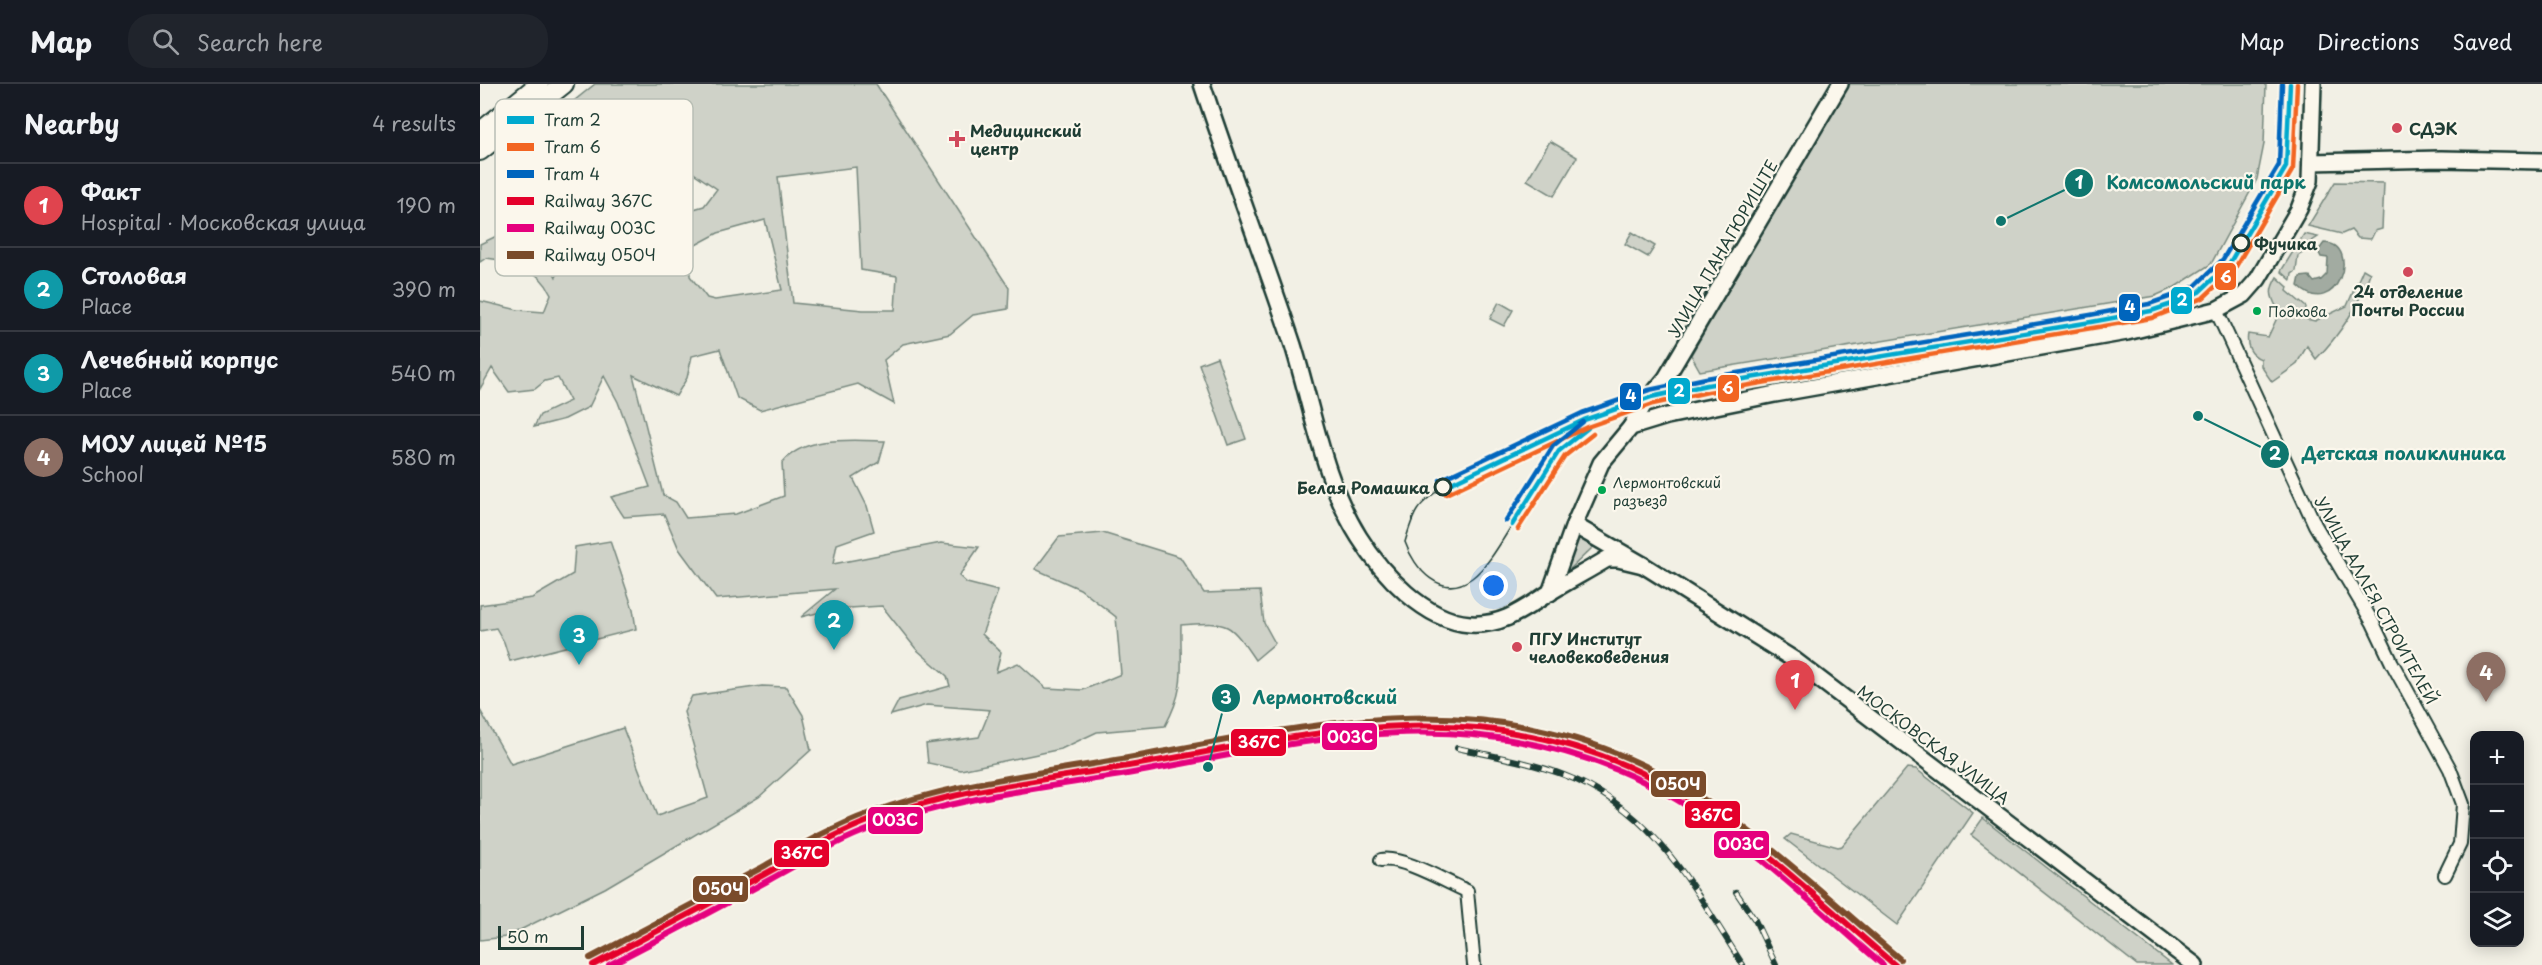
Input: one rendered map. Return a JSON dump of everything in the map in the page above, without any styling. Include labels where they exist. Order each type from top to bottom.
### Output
[{"type":"main road","points":[[521,99],[540,84]]},
{"type":"main road","points":[[545,99],[564,84]]},
{"type":"main road","points":[[480,132],[495,120]]},
{"type":"main road","points":[[480,151],[495,139]]},
{"type":"street","name":"МОСКОВСКАЯ УЛИЦА","points":[[1202,84],[1293,346],[1320,443],[1347,517],[1360,539],[1389,576],[1417,601],[1453,621],[1468,624],[1496,623],[1528,608],[1607,560],[1618,559],[1643,564]]},
{"type":"street","name":"УЛИЦА ПАНАГЮРИШТЕ","points":[[1550,593],[1574,525],[1601,463],[1631,427],[1643,406],[1666,378],[1840,84]]},
{"type":"street","points":[[1631,427],[1667,416],[2127,332],[2216,310],[2244,295],[2258,279],[2299,210],[2310,181],[2313,84]]},
{"type":"street","points":[[2311,162],[2441,159],[2542,161]]},
{"type":"street","name":"УЛИЦА АЛЛЕЯ СТРОИТЕЛЕЙ","points":[[2216,310],[2315,525],[2373,623],[2392,663],[2450,769],[2463,804],[2460,844],[2445,875]]},
{"type":"street","name":"МОСКОВСКАЯ УЛИЦА","points":[[1574,525],[1643,564],[1792,659],[2195,965]]},
{"type":"street","points":[[1381,860],[1389,858],[1406,864],[1467,891],[1474,965]]},
{"type":"shaded area","points":[[595,84],[876,84],[1009,288],[1008,309],[973,315],[950,334],[903,344],[884,360],[894,404],[858,384],[760,410],[737,398],[720,349],[692,356],[687,378],[676,396],[633,375],[663,495],[676,502],[686,518],[736,514],[784,496],[782,463],[803,448],[830,441],[885,441],[879,462],[853,478],[867,506],[874,531],[837,544],[833,564],[941,543],[979,547],[959,576],[967,583],[998,591],[982,634],[1001,652],[996,672],[1018,663],[1046,688],[1083,690],[1121,674],[1116,617],[1080,589],[1035,569],[1059,537],[1103,533],[1180,557],[1204,593],[1260,591],[1264,623],[1275,643],[1255,660],[1239,637],[1226,626],[1218,624],[1181,625],[1181,676],[1177,699],[1165,726],[1097,732],[1061,749],[961,770],[928,763],[926,744],[979,737],[990,710],[927,705],[891,715],[899,700],[950,686],[947,676],[916,649],[882,606],[833,609],[801,617],[835,589],[716,599],[679,549],[664,514],[624,517],[611,497],[650,487],[618,402],[604,376],[589,407],[565,419],[534,427],[540,415],[570,401],[558,378],[545,381],[535,389],[509,392],[492,368],[480,389],[480,301],[518,310],[544,312],[551,294],[537,276],[690,276],[707,298],[715,300],[782,290],[765,220],[718,233],[693,246],[693,209],[704,206],[717,189],[693,173],[693,99],[576,99]],"holes":[[[856,167],[861,270],[897,276],[895,310],[863,310],[793,303],[778,177]]]},
{"type":"shaded area","points":[[1847,84],[2266,84],[2264,144],[2257,179],[2211,264],[2175,287],[2155,296],[1700,371],[1691,355]]},
{"type":"shaded area","points":[[1550,141],[1577,157],[1554,196],[1527,180]]},
{"type":"shaded area","points":[[2335,182],[2384,183],[2382,229],[2375,231],[2371,239],[2358,238],[2351,230],[2342,234],[2308,226]]},
{"type":"shaded area","points":[[1632,232],[1655,246],[1648,257],[1625,244]]},
{"type":"shaded area","points":[[2304,234],[2318,237],[2312,241],[2310,248],[2298,256],[2296,271],[2292,274],[2291,280],[2281,271]]},
{"type":"shaded area","points":[[495,237],[495,259],[486,258],[480,262],[480,244]]},
{"type":"shaded area","points":[[2324,243],[2336,246],[2342,255],[2343,266],[2340,278],[2333,289],[2324,295],[2312,295],[2298,286],[2300,277],[2309,276],[2314,282],[2321,280],[2327,274],[2328,258],[2321,257],[2318,251]]},
{"type":"shaded area","points":[[2363,269],[2370,273],[2366,285],[2355,308],[2333,340],[2316,359],[2307,346],[2296,365],[2272,382],[2261,366],[2261,359],[2254,355],[2248,346],[2248,334],[2268,337],[2276,320],[2277,308],[2271,292],[2277,277],[2288,287],[2287,291],[2306,307],[2305,319],[2315,321],[2347,306]]},
{"type":"shaded area","points":[[1499,302],[1513,310],[1504,326],[1490,319]]},
{"type":"shaded area","points":[[1217,357],[1246,439],[1228,445],[1199,364]]},
{"type":"shaded area","points":[[1578,534],[1594,546],[1569,570],[1565,571]]},
{"type":"shaded area","points":[[610,541],[633,609],[636,629],[510,661],[504,642],[496,628],[480,631],[480,605],[532,598],[573,574],[575,547]]},
{"type":"shaded area","points":[[762,686],[786,687],[803,715],[811,750],[759,797],[605,888],[506,937],[480,940],[480,710],[511,764],[623,728],[657,816],[708,798],[684,712],[692,696]]},
{"type":"shaded area","points":[[1907,768],[1916,769],[1973,813],[1897,925],[1785,839],[1791,834],[1838,847],[1842,846]]},
{"type":"shaded area","points":[[1983,818],[2172,965],[2137,965],[1971,835]]},
{"type":"tram line","name":"4","points":[[1440,480],[1582,413],[1649,390],[1706,378],[2149,304],[2195,286],[2223,259],[2279,165],[2282,84]]},
{"type":"tram line","name":"2","points":[[1443,487],[1584,420],[1651,397],[1707,385],[2091,322],[2151,311],[2178,302],[2199,292],[2229,264],[2286,167],[2290,84]]},
{"type":"tram line","name":"6","points":[[1446,494],[1587,427],[1653,404],[1708,392],[2152,318],[2203,298],[2235,268],[2293,169],[2297,84]]},
{"type":"tram line","name":"4","points":[[1506,521],[1553,446],[1583,422]]},
{"type":"tram line","name":"2","points":[[1512,525],[1559,451],[1588,428]]},
{"type":"tram line","name":"6","points":[[1518,529],[1565,456],[1593,434]]},
{"type":"tram line","points":[[1443,487],[1417,510],[1405,542],[1422,571],[1440,584],[1450,586],[1461,584],[1472,578],[1489,560],[1512,525]]},
{"type":"railway","points":[[1457,748],[1551,770],[1596,790],[1623,808],[1647,830],[1689,880],[1743,965]]},
{"type":"railway","points":[[1736,892],[1755,920],[1776,965]]},
{"type":"rail line","name":"050Ч","points":[[590,958],[828,831],[856,819],[932,794],[994,780],[1314,726],[1377,719],[1440,718],[1503,723],[1566,736],[1630,759],[1668,778],[1704,799],[1772,849],[1900,959]]},
{"type":"rail line","name":"367С","points":[[593,965],[830,839],[871,820],[933,801],[995,788],[1313,734],[1376,727],[1438,726],[1500,730],[1563,743],[1627,766],[1664,785],[1700,806],[1768,856],[1895,965]]},
{"type":"rail line","name":"003С","points":[[609,965],[834,844],[861,832],[937,808],[1000,794],[1127,774],[1253,750],[1374,734],[1434,733],[1495,737],[1557,749],[1620,771],[1657,789],[1692,809],[1759,858],[1883,965]]},
{"type":"place","name":"СДЭК","points":[[2397,128]]},
{"type":"place","name":"Медицинский центр","points":[[957,139]]},
{"type":"place","name":"Комсомольский парк","points":[[2001,221]]},
{"type":"place","name":"Фучика","points":[[2241,243]]},
{"type":"place","name":"24 отделение Почты России","points":[[2408,272]]},
{"type":"place","name":"Подкова","points":[[2257,311]]},
{"type":"place","name":"Детская поликлиника","points":[[2198,416]]},
{"type":"place","name":"Белая Ромашка","points":[[1443,487]]},
{"type":"place","name":"Лермонтовский разъезд","points":[[1602,490]]},
{"type":"place","name":"ПГУ Институт человековедения","points":[[1517,647]]},
{"type":"place","name":"Столовая","points":[[834,650]]},
{"type":"place","name":"Лечебный корпус","points":[[579,665]]},
{"type":"place","name":"МОУ лицей №15","points":[[2486,702]]},
{"type":"place","name":"Факт","points":[[1795,710]]},
{"type":"place","name":"Лермонтовский","points":[[1208,767]]}]
